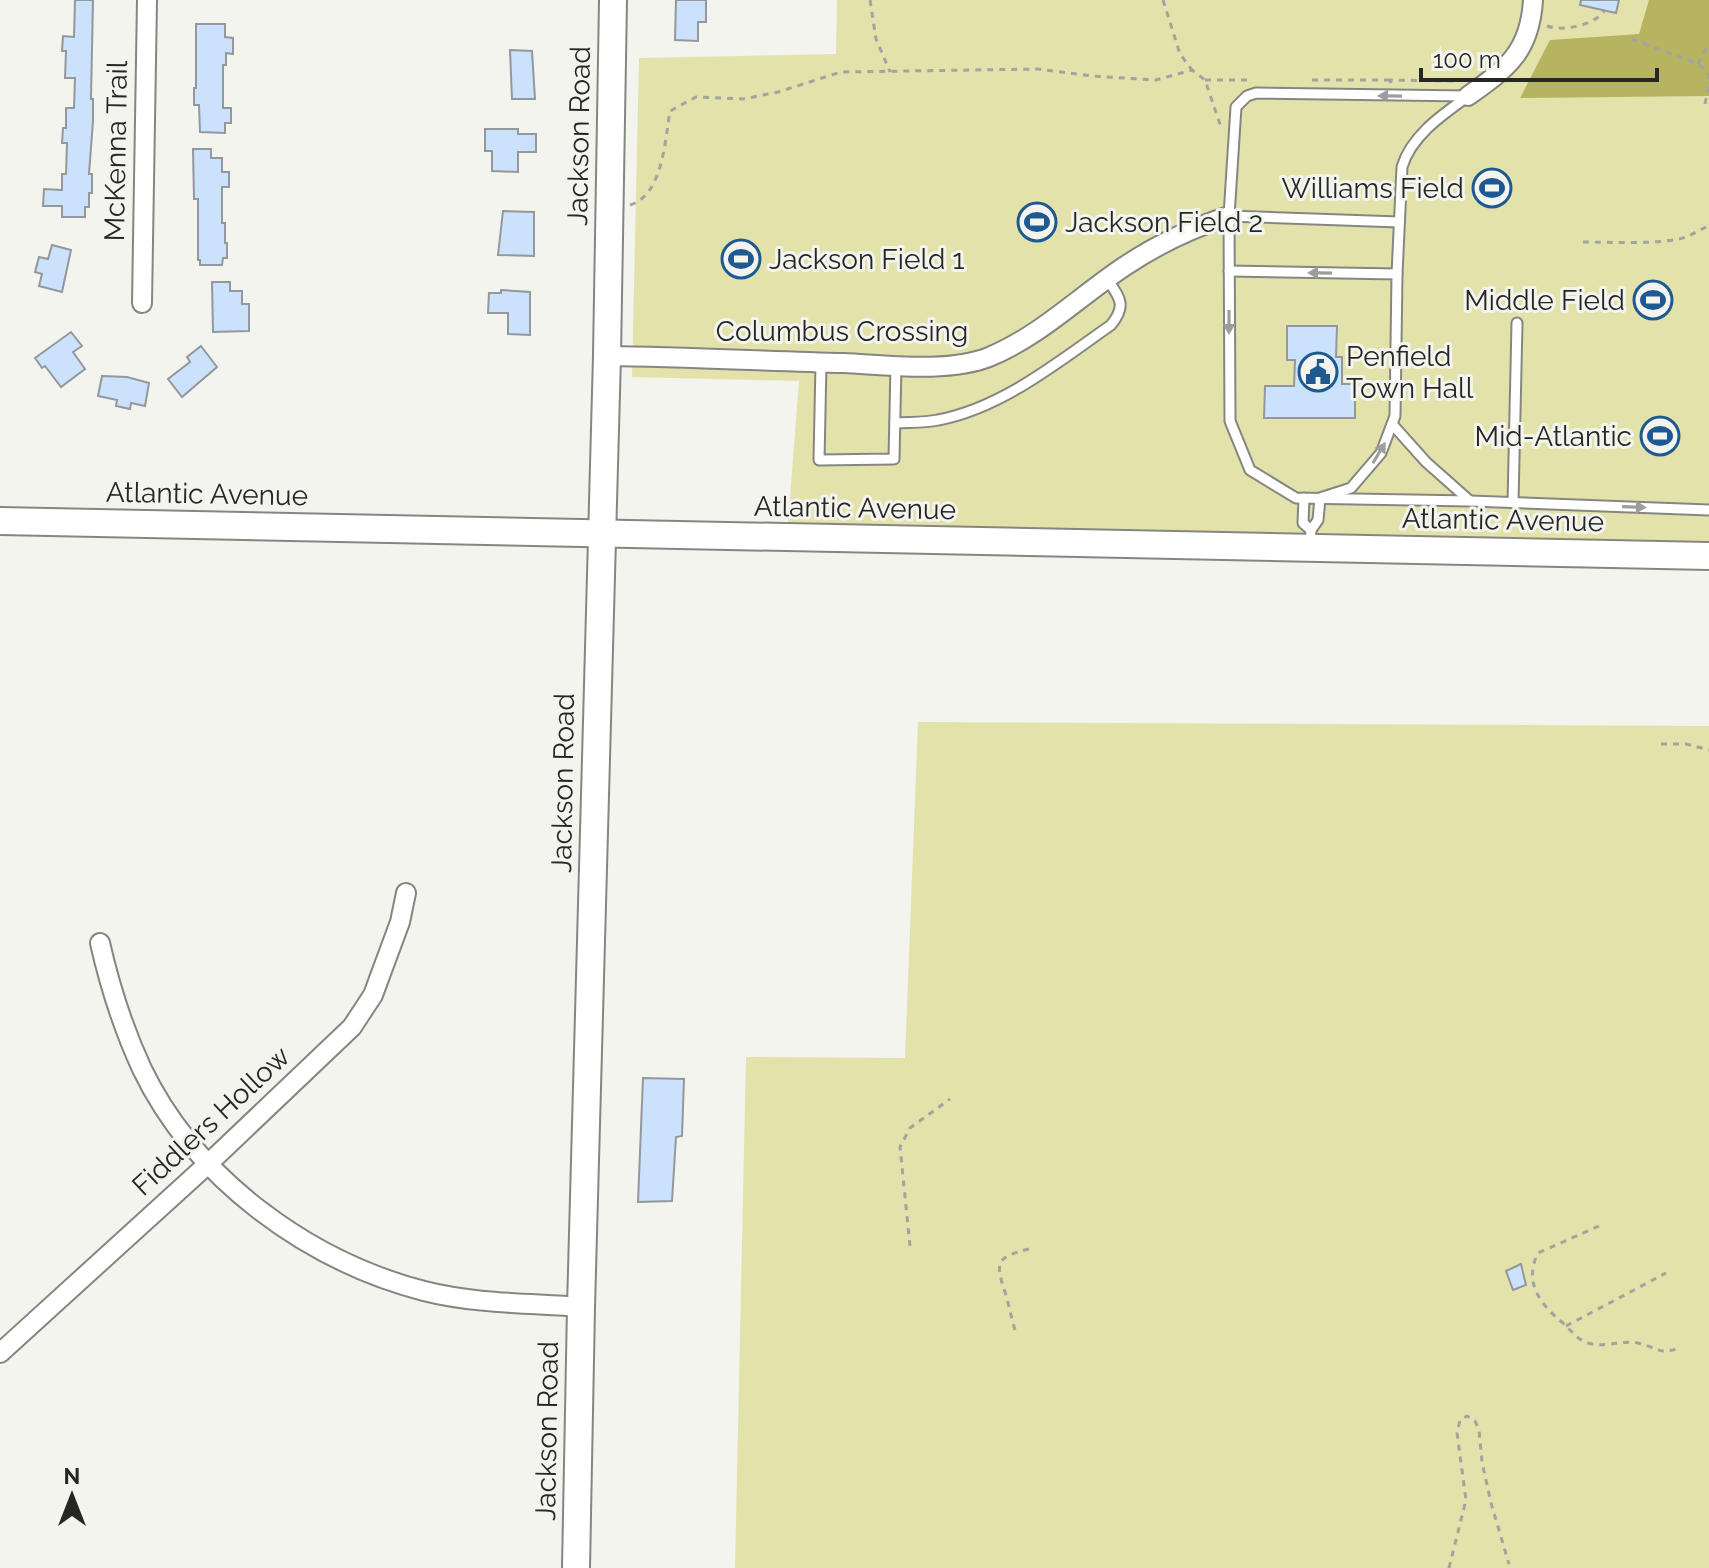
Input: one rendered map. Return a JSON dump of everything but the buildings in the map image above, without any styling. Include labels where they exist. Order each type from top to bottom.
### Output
[{"type":"main road","name":"Jackson Road","points":[[576,1568],[613,0]]},
{"type":"main road","name":"Atlantic Avenue","points":[[0,521],[601,535],[1310,539],[1709,556]]},
{"type":"street","name":"McKenna Trail","points":[[142,303],[147,0]]},
{"type":"street","points":[[1464,89],[1488,82],[1520,51],[1529,33],[1533,0]]},
{"type":"street","name":"Columbus Crossing","points":[[607,356],[959,365],[985,359],[1010,348],[1107,279],[1190,229],[1229,216]]},
{"type":"street","name":"Fiddlers Hollow","points":[[0,1353],[209,1163],[352,1027],[373,995],[400,922],[406,893]]},
{"type":"street","points":[[100,943],[120,1018],[143,1072],[175,1123],[247,1201],[332,1257],[424,1291],[478,1300],[581,1307]]},
{"type":"lane","points":[[1464,89],[1256,93],[1247,96],[1236,107],[1229,216],[1230,421],[1250,470],[1296,498],[1709,510]]},
{"type":"lane","points":[[1320,498],[1351,488],[1381,453],[1395,416],[1402,167],[1406,153],[1464,89]]},
{"type":"lane","points":[[1229,216],[1399,222]]},
{"type":"lane","points":[[1229,271],[1397,274]]},
{"type":"lane","points":[[895,423],[937,421],[975,409],[1034,378],[1111,325],[1119,314],[1121,304],[1107,279]]},
{"type":"lane","points":[[1513,503],[1517,323]]},
{"type":"lane","points":[[821,363],[819,460],[894,459],[896,365]]},
{"type":"lane","points":[[1392,424],[1426,462],[1470,501]]},
{"type":"lane","points":[[1304,498],[1303,523],[1310,539]]},
{"type":"lane","points":[[1310,539],[1318,520],[1320,498]]},
{"type":"path","points":[[870,0],[876,39],[890,72]]},
{"type":"path","points":[[1163,0],[1180,54],[1192,70],[1205,80],[1222,130]]},
{"type":"path","points":[[1547,26],[1558,29],[1595,20],[1604,11]]},
{"type":"path","points":[[1632,39],[1698,64],[1709,78]]},
{"type":"path","points":[[1698,64],[1709,44]]},
{"type":"path","points":[[630,205],[647,194],[656,177],[670,111],[696,97],[743,99],[778,92],[841,72],[1038,69],[1156,80],[1192,70]]},
{"type":"path","points":[[1392,88],[1390,80],[1464,89]]},
{"type":"path","points":[[1705,104],[1709,86]]},
{"type":"path","points":[[1583,242],[1674,238],[1709,226]]},
{"type":"path","points":[[1661,744],[1686,744],[1709,750]]},
{"type":"path","points":[[910,1246],[900,1147],[910,1128],[950,1099]]},
{"type":"path","points":[[1599,1226],[1538,1253],[1532,1265],[1541,1305],[1576,1337],[1591,1344],[1637,1343],[1658,1352],[1680,1348]]},
{"type":"path","points":[[1015,1330],[998,1274],[1000,1263],[1012,1253],[1029,1249]]},
{"type":"path","points":[[1566,1326],[1666,1273]]},
{"type":"path","points":[[1449,1568],[1466,1500],[1457,1433],[1460,1420],[1467,1416],[1475,1421],[1479,1430],[1491,1503],[1509,1564]]},
{"type":"green space","points":[[837,0],[1709,0],[1709,547],[788,524],[799,381],[632,377],[639,58],[836,54]]},
{"type":"green space","points":[[918,722],[1709,726],[1709,1568],[735,1568],[746,1057],[905,1058]]},
{"type":"shaded area","points":[[1649,0],[1709,0],[1709,96],[1520,98],[1550,40],[1639,34]]},
{"type":"place","name":"Williams Field","points":[[1492,188]]},
{"type":"place","name":"Jackson Field 2","points":[[1037,222]]},
{"type":"place","name":"Jackson Field 1","points":[[741,259]]},
{"type":"place","name":"Middle Field","points":[[1653,300]]},
{"type":"place","name":"Penfield Town Hall","points":[[1318,372]]},
{"type":"place","name":"Mid-Atlantic","points":[[1660,436]]}]
